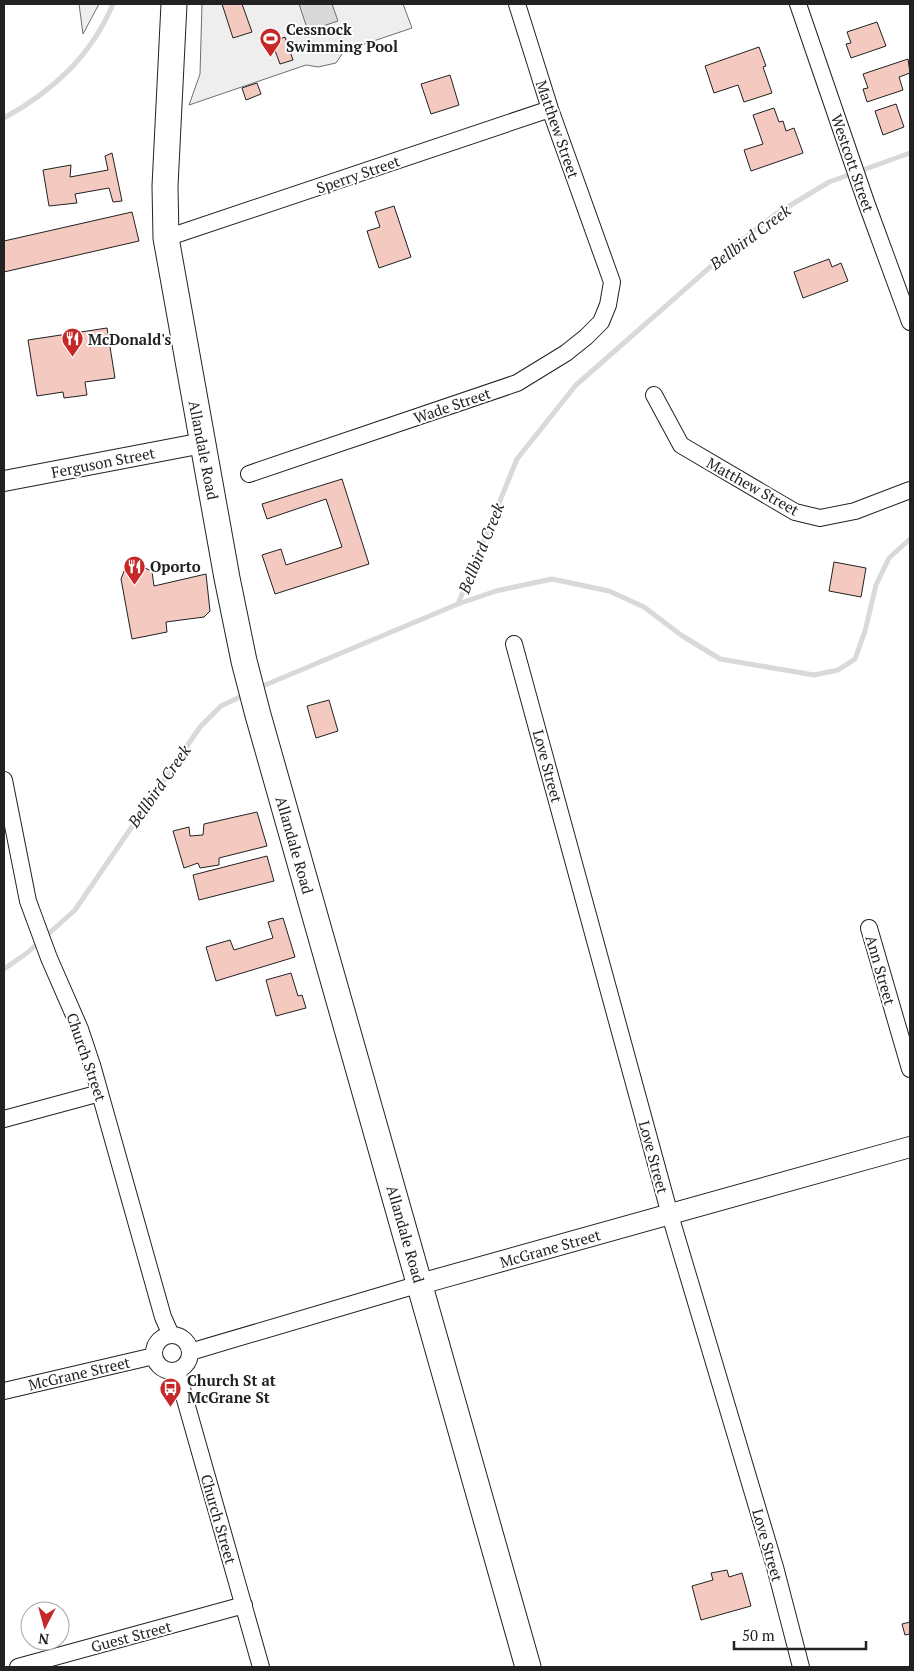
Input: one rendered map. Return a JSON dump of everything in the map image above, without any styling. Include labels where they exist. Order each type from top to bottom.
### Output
[{"type":"main road","name":"Allandale Road","points":[[174,4],[166,155],[166,238],[244,661],[528,1667]]},
{"type":"street","name":"Matthew Street","points":[[517,4],[550,109],[612,282]]},
{"type":"street","name":"Westcott Street","points":[[798,4],[866,202],[909,316]]},
{"type":"street","name":"Sperry Street","points":[[166,238],[550,109]]},
{"type":"street","name":"Wade Street","points":[[249,474],[517,383],[566,352],[586,337],[601,322],[608,305],[612,282]]},
{"type":"street","name":"Matthew Street","points":[[654,395],[680,445],[795,512],[820,518],[855,511],[910,490]]},
{"type":"street","name":"Ferguson Street","points":[[4,481],[203,443]]},
{"type":"street","name":"Love Street","points":[[514,644],[670,1214],[774,1567],[801,1667]]},
{"type":"street","name":"Church Street","points":[[4,780],[22,877],[34,920],[80,1029],[163,1317],[171,1335]]},
{"type":"street","name":"Ann Street","points":[[869,928],[910,1069]]},
{"type":"street","points":[[4,1119],[100,1093]]},
{"type":"street","name":"McGrane Street","points":[[190,1352],[420,1284],[910,1147]]},
{"type":"street","points":[[171,1335],[184,1339],[190,1352],[187,1364],[178,1371],[172,1372],[162,1369],[155,1361],[154,1356],[156,1343],[171,1335]]},
{"type":"street","name":"McGrane Street","points":[[4,1391],[154,1356]]},
{"type":"street","name":"Church Street","points":[[178,1371],[261,1667]]},
{"type":"street","name":"Guest Street","points":[[18,1667],[244,1605]]},
{"type":"shaded area","points":[[79,4],[99,4],[83,34]]},
{"type":"shaded area","name":"Cessnock Swimming Pool","points":[[202,4],[403,4],[412,28],[344,51],[336,63],[318,67],[306,65],[189,105],[200,74]]},
{"type":"shaded area","points":[[299,4],[332,4],[338,21],[308,31]]},
{"type":"building","points":[[222,4],[242,4],[252,32],[233,38]]},
{"type":"building","points":[[877,22],[886,46],[851,58],[846,44],[851,43],[847,32]]},
{"type":"building","points":[[285,37],[293,60],[280,64],[272,42]]},
{"type":"building","points":[[759,47],[766,66],[763,67],[772,93],[744,102],[738,85],[714,93],[705,66]]},
{"type":"building","points":[[908,59],[910,73],[899,77],[903,90],[867,102],[863,89],[868,88],[863,74]]},
{"type":"building","points":[[450,75],[459,105],[431,114],[421,84]]},
{"type":"building","points":[[257,83],[261,94],[246,100],[242,88]]},
{"type":"building","points":[[896,104],[904,127],[883,135],[875,111]]},
{"type":"building","points":[[774,108],[779,122],[783,121],[786,131],[794,128],[803,153],[751,171],[744,150],[763,144],[753,115]]},
{"type":"building","points":[[112,153],[122,201],[113,202],[109,188],[75,194],[77,203],[49,206],[43,170],[71,165],[70,177],[108,170],[105,156]]},
{"type":"building","points":[[394,206],[411,257],[379,268],[367,231],[380,227],[375,212]]},
{"type":"building","points":[[132,212],[139,241],[4,272],[4,241]]},
{"type":"building","points":[[829,259],[832,267],[841,263],[848,281],[803,298],[794,272]]},
{"type":"building","points":[[107,328],[115,378],[85,382],[87,395],[64,398],[63,392],[37,396],[28,340]]},
{"type":"building","points":[[342,479],[369,564],[275,594],[262,555],[281,549],[286,565],[342,547],[326,499],[267,519],[262,504]]},
{"type":"building","points":[[834,562],[866,568],[861,597],[829,591]]},
{"type":"building","points":[[140,566],[152,571],[154,586],[206,574],[210,611],[204,617],[166,622],[167,632],[132,639],[121,579],[125,569]]},
{"type":"building","points":[[329,700],[338,731],[316,738],[307,706]]},
{"type":"building","points":[[257,812],[267,846],[219,858],[219,865],[200,868],[198,863],[184,868],[173,831],[189,827],[190,836],[203,835],[204,824]]},
{"type":"building","points":[[267,856],[274,881],[199,900],[193,875]]},
{"type":"building","points":[[283,918],[295,957],[216,981],[206,947],[230,940],[234,950],[273,938],[268,922]]},
{"type":"building","points":[[291,973],[298,996],[302,995],[306,1008],[276,1016],[266,980]]},
{"type":"building","points":[[727,1570],[729,1577],[742,1573],[751,1606],[701,1620],[692,1586],[713,1580],[711,1573]]},
{"type":"building","points":[[910,1622],[910,1634],[905,1635],[902,1624]]},
{"type":"waterway","points":[[4,118],[39,96],[69,70],[94,40],[113,4]]},
{"type":"waterway","name":"Bellbird Creek","points":[[258,688],[458,604],[517,459],[576,385],[733,247],[776,214],[829,182],[910,153]]},
{"type":"waterway","points":[[458,604],[496,591],[552,579],[609,591],[644,607],[681,635],[720,659],[814,675],[838,670],[855,659],[865,631],[876,585],[889,558],[910,539]]},
{"type":"waterway","name":"Bellbird Creek","points":[[4,969],[27,953],[75,910],[200,727],[221,706],[246,694]]},
{"type":"place","name":"Cessnock Swimming Pool","points":[[270,57]]},
{"type":"place","name":"McDonald's","points":[[72,358]]},
{"type":"place","name":"Oporto","points":[[134,585]]},
{"type":"place","name":"Church St at McGrane St","points":[[171,1408]]}]
